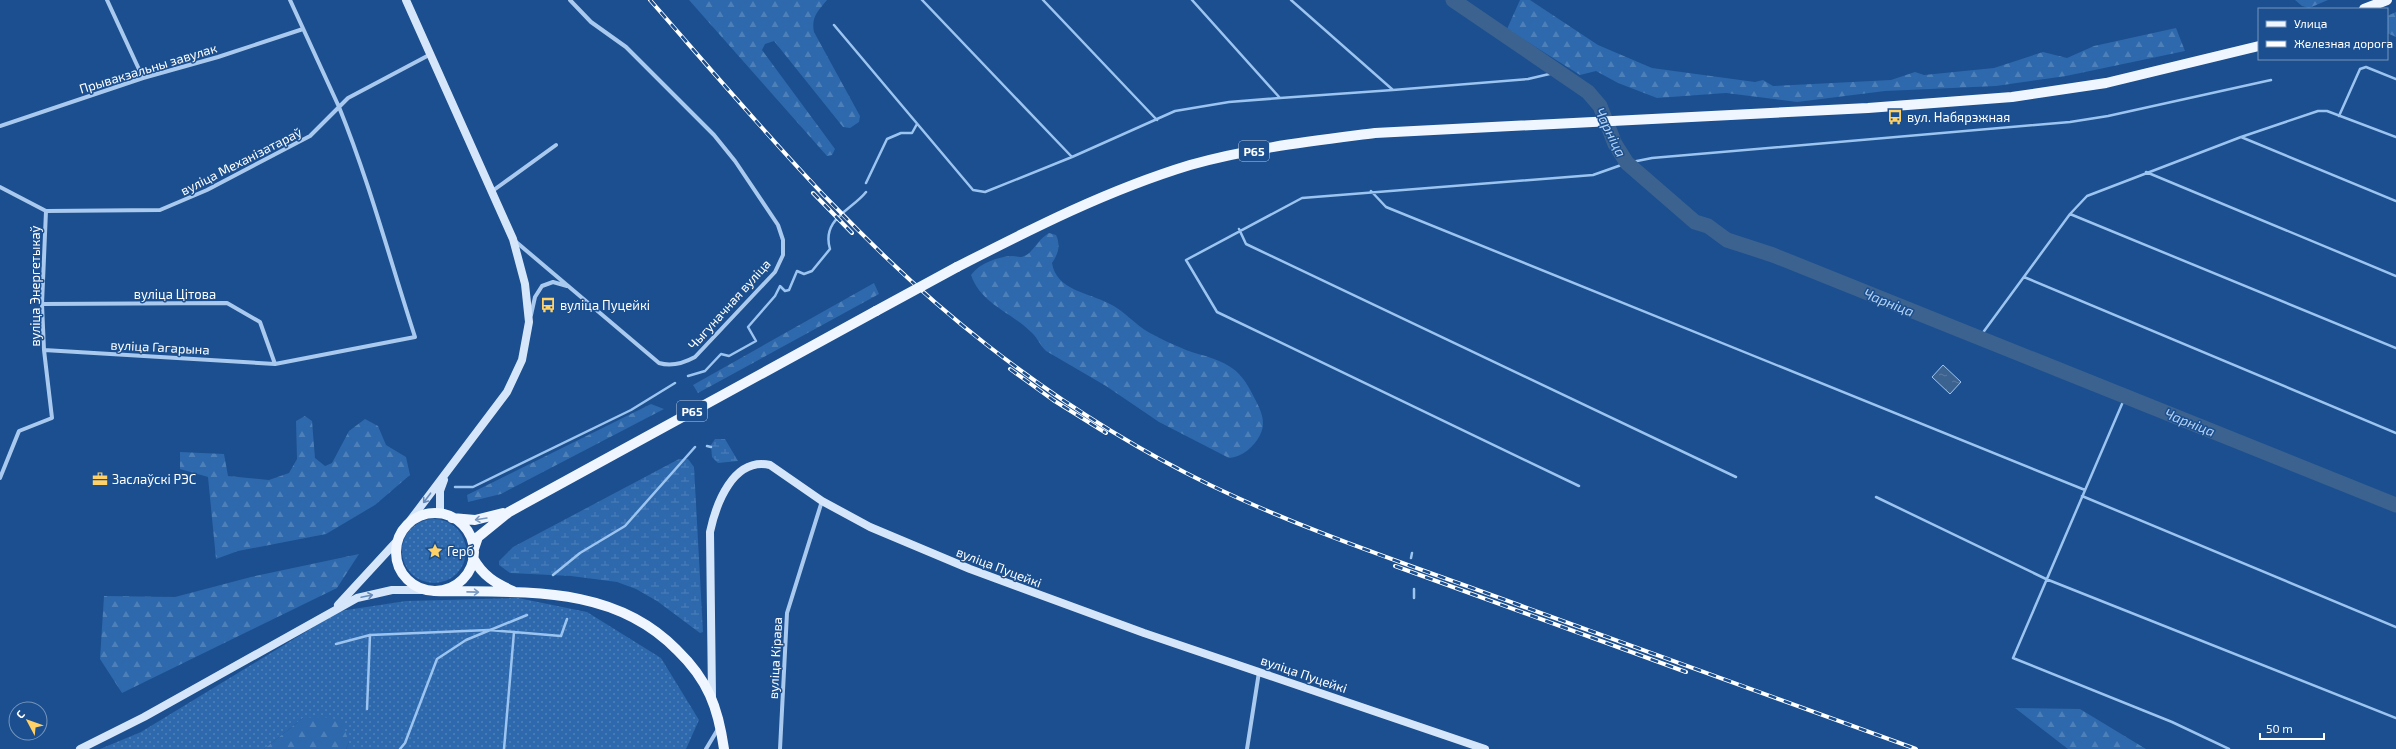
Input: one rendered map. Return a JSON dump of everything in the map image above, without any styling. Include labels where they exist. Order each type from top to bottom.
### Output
[{"type":"main road","points":[[331,611],[397,542],[409,522],[496,409],[517,375],[527,341],[529,322],[525,284],[513,239],[491,193],[406,0]]},
{"type":"main road","points":[[2367,8],[2387,0]]},
{"type":"main road","name":"Р65","points":[[431,591],[445,590],[464,578],[474,554],[478,537],[509,512],[957,267],[1062,213],[1104,195],[1190,165],[1232,155],[1306,142],[1375,133],[1868,108],[2012,97],[2106,83],[2258,46]]},
{"type":"main road","name":"вуліца Пуцейкі","points":[[712,697],[710,532],[722,494],[745,469],[760,463],[770,465],[822,502],[870,527],[970,569],[1144,633],[1485,749]]},
{"type":"main road","points":[[409,522],[424,514],[440,513],[440,491],[445,474]]},
{"type":"main road","name":"Р65","points":[[440,513],[452,518],[475,520],[509,512]]},
{"type":"main road","name":"Р65","points":[[452,518],[467,531],[472,539],[474,554],[479,568],[492,582],[518,593]]},
{"type":"main road","name":"Р65","points":[[397,542],[397,563],[402,573],[409,581],[431,591],[518,593],[583,599],[623,610],[642,621],[685,658],[702,678],[712,697],[720,725],[724,749]]},
{"type":"main road","points":[[80,749],[144,717],[243,663],[331,611],[357,598],[392,590],[431,591]]},
{"type":"street","points":[[107,0],[143,78]]},
{"type":"street","points":[[275,364],[415,337],[380,229],[362,162],[339,107],[290,0]]},
{"type":"street","name":"Чыгуначная вуліца","points":[[513,239],[659,362],[678,364],[695,357],[706,346],[775,272],[782,255],[782,240],[778,225],[735,161],[714,135],[626,47],[591,22],[570,0]]},
{"type":"street","name":"Прывакзальны завулак","points":[[0,126],[143,78],[218,57],[303,29]]},
{"type":"street","name":"вуліца Механізатараў","points":[[0,186],[46,211],[160,210],[207,190],[310,136],[348,98],[431,54]]},
{"type":"street","points":[[491,193],[556,145]]},
{"type":"street","name":"вуліца Энергетыкаў","points":[[0,478],[19,431],[52,418],[44,350],[42,304],[46,211]]},
{"type":"street","points":[[529,322],[535,298],[542,286],[553,282],[567,286]]},
{"type":"street","name":"вуліца Цітова","points":[[42,304],[227,304],[260,322],[275,364]]},
{"type":"street","name":"вуліца Гагарына","points":[[44,350],[275,364]]},
{"type":"street","name":"вуліца Кірава","points":[[780,749],[787,613],[822,502]]},
{"type":"street","points":[[1247,749],[1259,672]]},
{"type":"street","points":[[706,749],[720,725]]},
{"type":"green space","points":[[689,0],[827,0],[814,18],[814,32],[860,116],[859,122],[850,128],[843,127],[774,41],[765,44],[762,50],[835,149],[832,155],[827,156]]},
{"type":"green space","points":[[1520,0],[1530,0],[1598,45],[1652,68],[1755,82],[1763,80],[1773,86],[1891,80],[1915,72],[1924,75],[1994,68],[2043,52],[2067,58],[2094,46],[2176,28],[2185,51],[2066,76],[1996,86],[1885,91],[1797,102],[1726,93],[1657,98],[1618,83],[1596,71],[1580,75],[1507,29]]},
{"type":"green space","points":[[2295,0],[2328,0],[2309,8],[2302,6]]},
{"type":"green space","points":[[2396,12],[2396,37],[2388,33],[2388,16]]},
{"type":"green space","points":[[1049,233],[1056,235],[1059,246],[1052,263],[1055,272],[1066,285],[1114,306],[1139,326],[1154,335],[1186,350],[1219,361],[1231,367],[1239,374],[1252,393],[1260,410],[1263,422],[1260,435],[1247,451],[1238,456],[1229,458],[1159,422],[1106,386],[1046,351],[1031,332],[989,301],[976,285],[971,275],[979,267],[995,259],[1012,256],[1021,257],[1027,255]]},
{"type":"green space","points":[[874,283],[879,294],[698,393],[693,385]]},
{"type":"green space","points":[[651,404],[664,409],[501,494],[468,502],[467,495]]},
{"type":"green space","points":[[305,416],[312,421],[315,458],[325,466],[332,463],[349,431],[365,419],[378,426],[386,445],[406,457],[410,475],[375,505],[326,534],[238,551],[216,559],[208,477],[180,469],[180,452],[224,454],[228,476],[269,480],[289,473],[297,459],[296,421]]},
{"type":"green space","points":[[715,439],[725,439],[738,461],[718,463],[712,457],[711,445]]},
{"type":"green space","points":[[679,459],[688,459],[694,467],[703,632],[700,633],[657,601],[636,589],[617,582],[571,576],[510,573],[499,565],[499,561],[513,547]]},
{"type":"green space","points":[[434,519],[452,524],[457,528],[461,533],[466,551],[461,569],[457,574],[452,578],[434,583],[416,578],[411,574],[407,569],[402,551],[407,533],[411,528],[416,524]]},
{"type":"green space","points":[[359,554],[337,588],[122,693],[100,659],[104,596],[175,597],[251,577]]},
{"type":"green space","points":[[518,598],[587,612],[661,658],[699,720],[686,749],[346,749],[349,742],[303,718],[264,749],[100,749],[141,732],[340,611],[406,601]]},
{"type":"green space","points":[[2015,708],[2080,709],[2146,749],[2068,749]]},
{"type":"green space","points":[[323,717],[341,720],[349,742],[346,749],[264,749],[303,718]]},
{"type":"water","points":[[1943,365],[1961,382],[1950,394],[1932,377]]},
{"type":"waterway","points":[[922,0],[1072,157]]},
{"type":"waterway","points":[[1043,0],[1157,120]]},
{"type":"waterway","points":[[1192,0],[1280,98],[1393,90]]},
{"type":"waterway","points":[[1291,0],[1393,90],[1528,79],[1558,72]]},
{"type":"waterway","name":"Чарніца","points":[[1453,0],[1588,92],[1600,106],[1615,144],[1627,163],[1695,222],[1708,226],[1727,240],[1773,255],[2396,505]]},
{"type":"waterway","points":[[834,25],[973,190],[985,192],[1072,157],[1175,111],[1229,102],[1280,98]]},
{"type":"waterway","points":[[2339,116],[2360,69],[2366,67],[2396,79]]},
{"type":"waterway","points":[[1579,486],[1217,312],[1186,260],[1302,198],[1593,175],[1627,163],[1652,158],[2070,122],[2108,116],[2271,80]]},
{"type":"waterway","points":[[1979,338],[2070,214],[2087,196],[2241,137],[2318,111],[2327,111],[2396,137]]},
{"type":"waterway","points":[[866,183],[887,139],[901,133],[912,133],[917,124]]},
{"type":"waterway","points":[[2241,137],[2396,201]]},
{"type":"waterway","points":[[2146,172],[2396,276]]},
{"type":"waterway","points":[[1371,191],[1386,207],[2085,490]]},
{"type":"waterway","points":[[688,376],[705,371],[721,354],[729,356],[756,341],[748,327],[775,296],[780,286],[785,291],[789,290],[797,271],[804,274],[812,271],[830,249],[828,239],[830,230],[834,223],[839,216],[866,192]]},
{"type":"waterway","points":[[2070,214],[2396,348]]},
{"type":"waterway","points":[[1239,229],[1246,244],[1736,477]]},
{"type":"waterway","points":[[2024,277],[2396,433]]},
{"type":"waterway","points":[[455,487],[473,487],[631,410],[675,383]]},
{"type":"waterway","points":[[2125,397],[2013,658],[2172,722],[2229,749]]},
{"type":"waterway","points":[[707,446],[711,447]]},
{"type":"waterway","points":[[553,575],[580,553],[625,526],[695,447]]},
{"type":"waterway","points":[[2082,496],[2396,627]]},
{"type":"waterway","points":[[1876,497],[2046,579],[2396,718]]},
{"type":"waterway","points":[[1411,558],[1412,553]]},
{"type":"waterway","points":[[1414,589],[1414,598]]},
{"type":"waterway","points":[[400,749],[405,743],[437,659],[466,640],[527,615]]},
{"type":"waterway","points":[[370,635],[489,630],[561,636],[567,619]]},
{"type":"waterway","points":[[504,749],[514,632]]},
{"type":"waterway","points":[[336,644],[370,635],[367,709]]},
{"type":"railway","points":[[650,0],[810,181],[895,266],[940,307],[1013,365],[1067,403],[1123,438],[1210,485],[1286,519],[1402,563],[1916,749]]},
{"type":"railway","points":[[813,193],[852,233]]},
{"type":"railway","points":[[1010,369],[1053,400],[1106,433]]},
{"type":"railway","points":[[1395,566],[1686,672]]},
{"type":"place","name":"вул. Набярэжная","points":[[1895,117]]},
{"type":"place","name":"вуліца Пуцейкі","points":[[548,305]]},
{"type":"place","name":"Заслаўскі РЭС","points":[[100,479]]},
{"type":"place","name":"Герб","points":[[435,551]]}]
